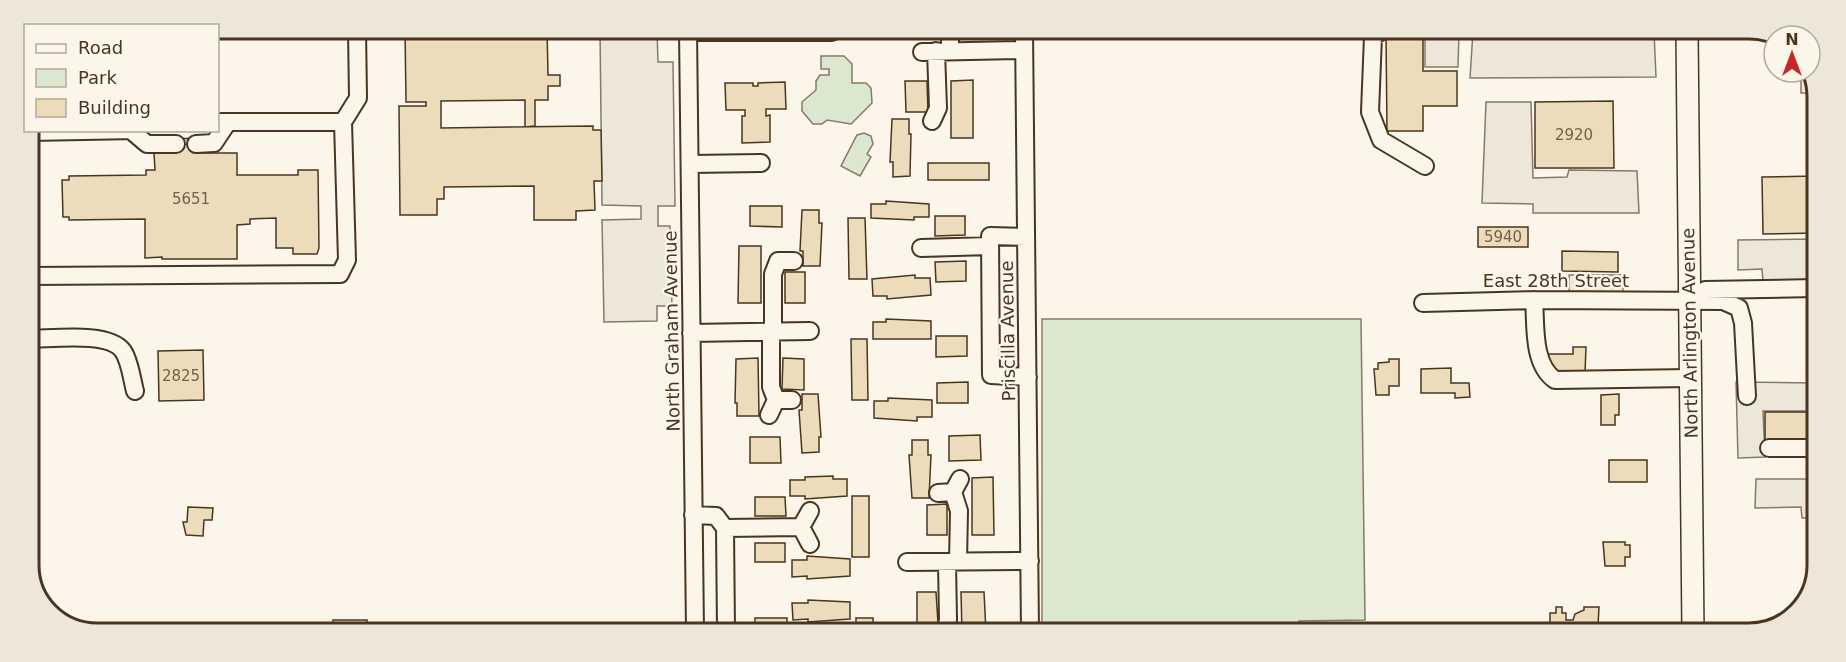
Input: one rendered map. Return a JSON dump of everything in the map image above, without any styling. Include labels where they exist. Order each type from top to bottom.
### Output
[{"type":"main road","name":"North Arlington Avenue","points":[[1687,39],[1693,623]]},
{"type":"street","points":[[39,276],[340,274],[347,260],[343,122],[358,98],[357,39]]},
{"type":"street","name":"North Graham Avenue","points":[[688,39],[695,623]]},
{"type":"street","points":[[929,125],[938,108],[936,51],[944,39]]},
{"type":"street","name":"Priscilla Avenue","points":[[1024,39],[1030,623]]},
{"type":"street","points":[[1373,39],[1370,112],[1381,140],[1425,166]]},
{"type":"street","points":[[936,51],[1024,50]]},
{"type":"street","points":[[223,122],[343,122]]},
{"type":"street","points":[[39,132],[135,132],[147,144],[176,144]]},
{"type":"street","points":[[196,144],[214,143],[219,132]]},
{"type":"street","points":[[690,164],[761,163]]},
{"type":"street","points":[[1026,237],[990,236],[991,375],[1028,376]]},
{"type":"street","points":[[921,248],[990,246]]},
{"type":"street","points":[[779,405],[771,387],[773,272],[781,257]]},
{"type":"street","points":[[1689,295],[1807,288]]},
{"type":"street","points":[[1689,295],[1723,301],[1739,308],[1743,323],[1747,396]]},
{"type":"street","name":"East 28th Street","points":[[1423,303],[1689,295]]},
{"type":"street","points":[[1534,300],[1541,363],[1547,374],[1555,380],[1690,378]]},
{"type":"street","points":[[691,333],[810,331]]},
{"type":"street","points":[[39,339],[102,339],[116,343],[124,352],[135,392]]},
{"type":"street","points":[[1769,448],[1807,448]]},
{"type":"street","points":[[947,623],[958,506],[951,488]]},
{"type":"street","points":[[801,527],[810,511]]},
{"type":"street","points":[[693,515],[718,517],[725,528],[726,623]]},
{"type":"street","points":[[725,528],[801,527]]},
{"type":"street","points":[[801,527],[810,544]]},
{"type":"street","points":[[907,562],[1030,561]]},
{"type":"green space","points":[[821,56],[844,56],[852,64],[852,83],[866,83],[871,88],[872,103],[851,124],[827,120],[822,124],[813,124],[802,111],[802,102],[816,90],[816,81],[820,75],[829,75],[829,69],[821,69]]},
{"type":"green space","points":[[864,133],[871,136],[873,144],[867,154],[871,157],[860,176],[841,166],[857,135]]},
{"type":"green space","points":[[1042,319],[1361,319],[1365,620],[1299,621],[1299,623],[1042,623]]},
{"type":"shaded area","points":[[600,39],[657,39],[658,62],[673,62],[675,206],[658,206],[658,226],[670,226],[672,306],[657,306],[657,321],[604,322],[602,220],[641,219],[641,206],[602,205]]},
{"type":"shaded area","points":[[1425,39],[1459,39],[1458,67],[1425,67]]},
{"type":"shaded area","points":[[1472,39],[1654,39],[1656,77],[1470,78]]},
{"type":"shaded area","points":[[1801,84],[1805,84],[1807,93],[1801,93]]},
{"type":"shaded area","points":[[1486,102],[1531,102],[1533,178],[1567,177],[1569,170],[1637,171],[1639,213],[1533,213],[1533,204],[1482,203]]},
{"type":"shaded area","points":[[1807,239],[1807,281],[1763,281],[1762,269],[1738,270],[1738,240]]},
{"type":"shaded area","points":[[1569,275],[1623,275],[1623,294],[1569,295]]},
{"type":"shaded area","points":[[1736,382],[1807,383],[1807,411],[1763,411],[1765,457],[1738,458]]},
{"type":"shaded area","points":[[1756,479],[1807,479],[1807,518],[1802,518],[1801,507],[1755,508]]},
{"type":"building","points":[[405,39],[547,39],[548,75],[560,75],[560,86],[548,86],[548,100],[535,100],[535,126],[526,127],[593,126],[593,130],[601,130],[602,181],[594,181],[595,210],[576,211],[576,220],[534,220],[534,186],[444,187],[444,199],[437,199],[437,215],[400,215],[399,106],[426,106],[426,102],[406,102]],"holes":[[[525,100],[525,127],[441,128],[441,101]]]},
{"type":"building","points":[[1386,39],[1423,39],[1423,71],[1457,71],[1457,106],[1423,106],[1423,131],[1387,131]]},
{"type":"building","points":[[973,80],[973,138],[951,138],[951,81]]},
{"type":"building","points":[[905,81],[927,81],[928,112],[906,112]]},
{"type":"building","points":[[785,82],[786,109],[766,109],[766,116],[770,115],[770,142],[742,143],[742,116],[745,116],[745,110],[726,110],[725,83],[753,83],[753,86],[758,86],[758,83]]},
{"type":"building","points":[[1613,101],[1614,168],[1535,168],[1535,102]]},
{"type":"building","points":[[892,119],[909,119],[910,176],[893,177],[893,162],[890,162]]},
{"type":"building","points":[[196,138],[196,153],[237,153],[237,175],[298,175],[298,170],[318,170],[319,248],[317,254],[293,254],[293,248],[276,248],[276,218],[250,219],[250,224],[237,225],[237,259],[162,259],[162,257],[145,258],[145,219],[69,220],[69,217],[63,217],[62,180],[69,180],[69,176],[146,175],[146,170],[155,170],[154,153],[176,153],[176,139]]},
{"type":"building","points":[[928,163],[989,163],[989,180],[928,180]]},
{"type":"building","points":[[1807,176],[1807,233],[1763,234],[1762,177]]},
{"type":"building","points":[[886,201],[929,204],[929,217],[914,217],[914,220],[871,218],[871,204],[886,204]]},
{"type":"building","points":[[750,206],[782,206],[782,227],[750,226]]},
{"type":"building","points":[[802,210],[819,210],[819,223],[822,223],[820,266],[803,266],[803,251],[800,251]]},
{"type":"building","points":[[935,216],[965,216],[965,235],[935,236]]},
{"type":"building","points":[[848,218],[865,218],[867,279],[849,279]]},
{"type":"building","points":[[1478,227],[1528,227],[1528,247],[1478,247]]},
{"type":"building","points":[[739,246],[761,246],[761,303],[738,303]]},
{"type":"building","points":[[1562,251],[1618,252],[1618,272],[1562,271]]},
{"type":"building","points":[[966,261],[966,281],[936,282],[935,262]]},
{"type":"building","points":[[785,272],[805,272],[805,303],[785,303]]},
{"type":"building","points":[[915,275],[915,278],[930,278],[931,295],[887,299],[887,296],[873,296],[872,279]]},
{"type":"building","points":[[886,319],[931,321],[931,339],[873,339],[873,322],[886,322]]},
{"type":"building","points":[[936,336],[967,336],[967,356],[936,357]]},
{"type":"building","points":[[851,339],[867,339],[868,400],[852,400]]},
{"type":"building","points":[[1573,347],[1586,347],[1585,373],[1548,374],[1548,354],[1573,354]]},
{"type":"building","points":[[203,350],[204,400],[159,401],[158,351]]},
{"type":"building","points":[[758,358],[759,416],[737,416],[736,359]]},
{"type":"building","points":[[783,358],[804,359],[804,390],[782,389]]},
{"type":"building","points":[[1389,359],[1399,359],[1399,386],[1389,386],[1389,395],[1376,395],[1374,369],[1378,369],[1378,363],[1389,362]]},
{"type":"building","points":[[1451,368],[1451,383],[1469,383],[1470,397],[1455,398],[1455,393],[1421,393],[1421,369]]},
{"type":"building","points":[[968,382],[968,403],[937,403],[937,383]]},
{"type":"building","points":[[802,394],[818,394],[821,437],[819,437],[819,452],[802,453],[799,410],[802,410]]},
{"type":"building","points":[[1619,394],[1619,415],[1615,415],[1615,425],[1601,425],[1601,395]]},
{"type":"building","points":[[888,398],[932,400],[932,417],[917,417],[917,421],[874,418],[874,401],[888,401]]},
{"type":"building","points":[[1765,412],[1807,412],[1807,441],[1765,442]]},
{"type":"building","points":[[980,435],[981,460],[949,461],[949,436]]},
{"type":"building","points":[[750,437],[780,437],[781,463],[750,463]]},
{"type":"building","points":[[912,440],[928,440],[928,455],[931,455],[929,498],[912,498],[909,455],[912,455]]},
{"type":"building","points":[[1609,460],[1647,460],[1647,482],[1609,482]]},
{"type":"building","points":[[833,476],[833,479],[847,479],[847,496],[805,499],[805,496],[790,496],[790,480]]},
{"type":"building","points":[[993,477],[994,535],[972,535],[972,478]]},
{"type":"building","points":[[852,496],[869,496],[869,557],[852,557]]},
{"type":"building","points":[[755,497],[785,497],[786,516],[755,516]]},
{"type":"building","points":[[947,504],[947,535],[927,535],[927,505]]},
{"type":"building","points":[[188,507],[213,508],[212,520],[204,520],[203,536],[186,535],[183,522],[187,522]]},
{"type":"building","points":[[1603,542],[1625,542],[1625,545],[1630,545],[1630,557],[1625,557],[1625,566],[1605,566]]},
{"type":"building","points":[[755,543],[785,543],[785,562],[755,562]]},
{"type":"building","points":[[807,556],[850,559],[850,576],[807,579],[807,576],[792,577],[792,560],[807,560]]},
{"type":"building","points":[[917,592],[936,592],[938,623],[917,623]]},
{"type":"building","points":[[961,592],[984,592],[986,623],[962,623]]},
{"type":"building","points":[[808,600],[850,602],[850,619],[808,622],[808,619],[793,620],[792,603],[808,603]]},
{"type":"building","points":[[1556,607],[1562,607],[1562,613],[1566,613],[1566,620],[1573,620],[1575,614],[1584,610],[1584,607],[1599,607],[1598,623],[1550,623],[1550,613],[1556,613]]},
{"type":"building","points":[[755,618],[787,618],[787,623],[755,623]]},
{"type":"building","points":[[856,618],[873,618],[873,623],[856,623]]},
{"type":"building","points":[[333,620],[367,620],[367,623],[333,623]]}]
